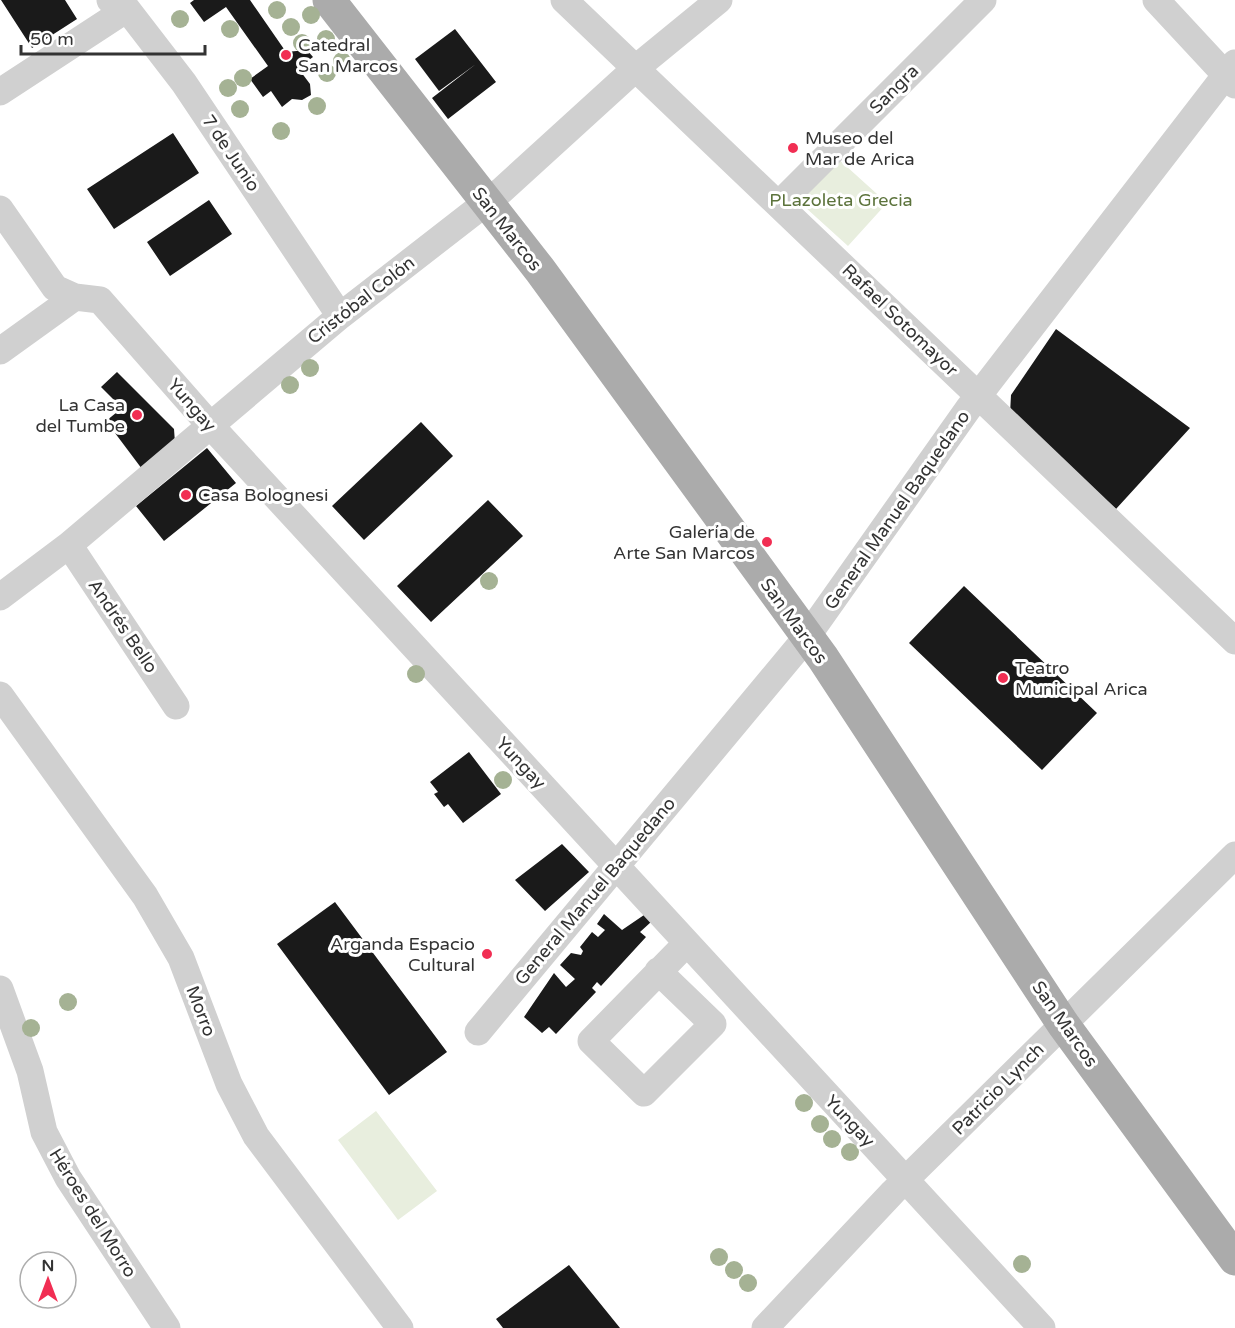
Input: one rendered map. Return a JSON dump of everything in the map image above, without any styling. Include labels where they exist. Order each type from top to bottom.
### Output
[{"type":"main road","name":"San Marcos","points":[[329,0],[540,270],[806,638],[823,658],[1063,1024],[1235,1259]]},
{"type":"street","name":"Rafael Sotomayor","points":[[564,0],[1235,641]]},
{"type":"street","name":"Cristóbal Colón","points":[[0,597],[69,545],[209,424],[340,316],[486,203],[636,68],[719,0]]},
{"type":"street","name":"Sangra","points":[[779,204],[983,0]]},
{"type":"street","points":[[1156,0],[1232,74]]},
{"type":"street","points":[[0,92],[118,4]]},
{"type":"street","name":"7 de Junio","points":[[118,4],[184,83],[340,316]]},
{"type":"street","name":"General Manuel Baquedano","points":[[478,1032],[806,638],[979,395],[1232,74]]},
{"type":"street","name":"Yungay","points":[[0,209],[55,288],[75,297],[100,300],[209,424],[1042,1328]]},
{"type":"street","points":[[0,351],[75,297]]},
{"type":"street","name":"Andrés Bello","points":[[69,545],[176,706]]},
{"type":"street","name":"Morro","points":[[0,695],[145,896],[181,958],[229,1084],[255,1136],[400,1328]]},
{"type":"street","name":"Patricio Lynch","points":[[765,1328],[905,1180],[1235,855]]},
{"type":"street","points":[[658,971],[713,1024],[644,1093],[591,1041],[658,971],[686,944]]},
{"type":"street","name":"Héroes del Morro","points":[[0,989],[30,1071],[44,1132],[68,1178],[167,1328]]},
{"type":"green space","name":"PLazoleta Grecia","points":[[835,156],[887,203],[848,246],[795,198]]},
{"type":"green space","points":[[376,1111],[437,1191],[398,1220],[338,1140]]},
{"type":"building","points":[[1,0],[65,0],[77,19],[32,48]]},
{"type":"building","name":"Catedral San Marcos","points":[[194,0],[250,0],[286,52],[307,50],[313,57],[298,68],[310,84],[311,95],[302,100],[292,99],[282,107],[271,91],[263,97],[250,79],[268,66],[226,7],[204,22],[190,3]]},
{"type":"building","points":[[455,29],[496,82],[448,119],[432,98],[476,64],[439,91],[415,59]]},
{"type":"building","points":[[173,133],[199,173],[114,229],[87,189]]},
{"type":"building","points":[[209,200],[232,234],[170,276],[147,242]]},
{"type":"building","points":[[1056,329],[1190,428],[1116,509],[1010,414],[1011,395]]},
{"type":"building","name":"La Casa del Tumbe","points":[[117,372],[174,429],[175,443],[142,469],[106,421],[122,408],[101,387]]},
{"type":"building","points":[[421,422],[453,456],[364,540],[332,506]]},
{"type":"building","name":"Casa Bolognesi","points":[[207,448],[236,483],[164,541],[136,506]]},
{"type":"building","points":[[488,500],[523,536],[431,622],[397,586]]},
{"type":"building","name":"Teatro Municipal Arica","points":[[964,586],[1097,713],[1042,770],[909,643]]},
{"type":"building","points":[[469,752],[501,794],[463,823],[448,804],[444,807],[434,794],[438,792],[430,782]]},
{"type":"building","points":[[562,844],[589,872],[545,911],[515,880]]},
{"type":"building","points":[[335,902],[447,1052],[389,1095],[277,944]]},
{"type":"building","points":[[604,914],[622,930],[644,915],[651,922],[640,932],[646,937],[601,986],[597,982],[592,988],[596,992],[556,1034],[549,1027],[542,1033],[524,1017],[554,973],[566,987],[575,979],[560,965],[571,953],[581,955],[583,951],[580,947],[592,932],[598,937],[605,930],[597,924]]},
{"type":"building","points":[[569,1265],[620,1328],[503,1328],[496,1319]]},
{"type":"place","name":"Catedral San Marcos","points":[[286,55]]},
{"type":"place","name":"Museo del Mar de Arica","points":[[793,148]]},
{"type":"place","name":"La Casa del Tumbe","points":[[137,415]]},
{"type":"place","name":"Casa Bolognesi","points":[[186,495]]},
{"type":"place","name":"Galería de Arte San Marcos","points":[[767,542]]},
{"type":"place","name":"Teatro Municipal Arica","points":[[1003,678]]},
{"type":"place","name":"Arganda Espacio Cultural","points":[[487,954]]}]
